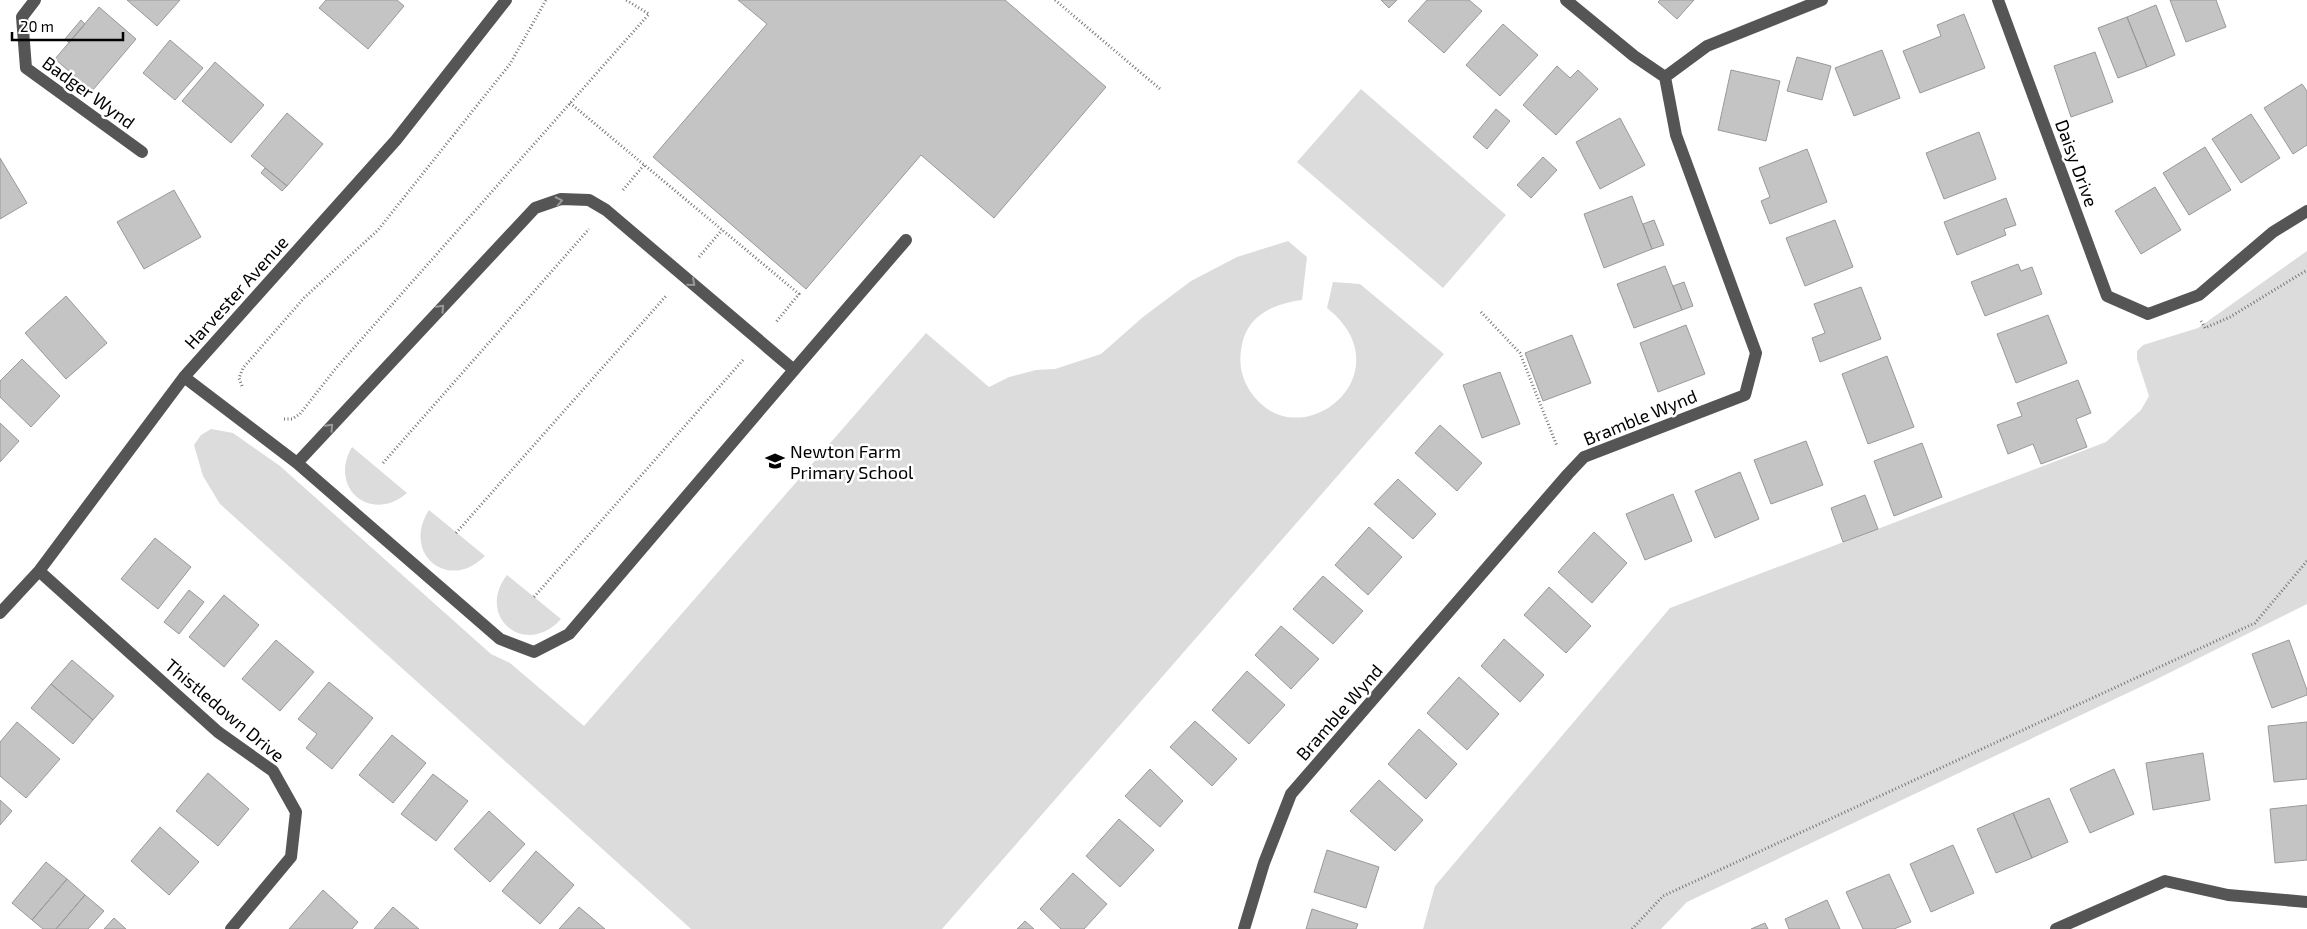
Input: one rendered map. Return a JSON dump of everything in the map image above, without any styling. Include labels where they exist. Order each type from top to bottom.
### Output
[{"type":"street","name":"Badger Wynd","points":[[35,0],[22,17],[26,68],[142,152]]},
{"type":"street","name":"Harvester Avenue","points":[[0,613],[39,571],[184,377],[396,140],[506,0]]},
{"type":"street","points":[[1566,0],[1634,56],[1665,77],[1708,46],[1822,0]]},
{"type":"street","name":"Daisy Drive","points":[[1998,0],[2107,296],[2148,314],[2188,299]]},
{"type":"street","name":"Bramble Wynd","points":[[1244,929],[1264,863],[1292,794],[1568,474],[1584,457],[1745,395],[1756,353],[1676,135],[1665,77]]},
{"type":"street","points":[[297,463],[535,208],[562,199],[589,200],[606,210],[794,370]]},
{"type":"street","points":[[2188,299],[2200,295],[2273,232],[2307,211]]},
{"type":"street","points":[[184,377],[297,463],[500,639],[534,652],[569,634],[906,240]]},
{"type":"street","name":"Thistledown Drive","points":[[39,571],[218,732],[273,771],[296,812],[291,857],[231,929]]},
{"type":"street","points":[[2056,929],[2165,882],[2228,895],[2307,902]]},
{"type":"path","points":[[246,390],[240,385],[238,378],[243,368],[304,298],[378,230],[510,64],[546,0]]},
{"type":"path","points":[[283,419],[292,419],[300,414],[336,368],[649,14],[628,0]]},
{"type":"path","points":[[1055,0],[1160,89]]},
{"type":"path","points":[[534,597],[760,341],[799,294],[570,103]]},
{"type":"path","points":[[383,463],[644,165]]},
{"type":"path","points":[[456,533],[684,276],[722,230]]},
{"type":"path","points":[[2188,299],[2206,328],[2230,317],[2307,270]]},
{"type":"path","points":[[1481,312],[1520,353],[1568,474]]},
{"type":"path","points":[[1632,929],[1663,896],[2255,623],[2307,561]]},
{"type":"shaded area","points":[[1361,89],[1506,215],[1443,288],[1297,162]]},
{"type":"shaded area","points":[[1288,241],[1307,257],[1302,300],[1275,306],[1253,321],[1244,337],[1240,358],[1246,385],[1270,411],[1294,418],[1317,414],[1337,401],[1351,382],[1356,359],[1349,333],[1327,308],[1333,282],[1360,284],[1444,354],[942,929],[691,929],[220,504],[203,476],[194,445],[201,435],[211,429],[233,433],[280,466],[491,654],[510,663],[584,726],[926,333],[989,387],[1009,377],[1036,370],[1055,369],[1101,354],[1143,317],[1191,281],[1237,257]]},
{"type":"shaded area","points":[[2307,251],[2307,604],[2155,680],[1687,902],[1661,929],[1423,929],[1435,886],[1670,608],[2106,442],[2141,410],[2149,396],[2137,359],[2137,351],[2143,345],[2198,328]]},
{"type":"shaded area","points":[[352,447],[407,493],[393,502],[380,505],[367,503],[357,497],[349,488],[345,476],[346,462]]},
{"type":"shaded area","points":[[429,510],[485,556],[471,566],[457,570],[444,569],[433,563],[425,553],[421,541],[422,526]]},
{"type":"shaded area","points":[[507,575],[561,619],[547,630],[533,635],[520,633],[508,627],[501,617],[497,605],[499,590]]},
{"type":"building","points":[[127,0],[180,0],[157,26]]},
{"type":"building","points":[[326,0],[397,0],[404,6],[368,49],[319,8]]},
{"type":"building","points":[[738,0],[1005,0],[1106,87],[994,218],[921,155],[806,289],[653,157],[767,24]]},
{"type":"building","points":[[1381,0],[1397,0],[1389,8]]},
{"type":"building","points":[[1427,0],[1469,0],[1482,11],[1444,53],[1408,21]]},
{"type":"building","points":[[1660,0],[1694,0],[1677,19],[1658,2]]},
{"type":"building","points":[[2170,0],[2216,0],[2226,27],[2186,42]]},
{"type":"building","points":[[2156,5],[2175,55],[2147,67],[2127,17]]},
{"type":"building","points":[[99,7],[136,39],[92,91],[55,59]]},
{"type":"building","points":[[1964,14],[1985,68],[1920,93],[1903,51],[1941,36],[1937,25]]},
{"type":"building","points":[[2127,17],[2147,67],[2118,78],[2098,28]]},
{"type":"building","points":[[81,20],[85,24],[69,43],[65,39]]},
{"type":"building","points":[[1503,24],[1538,55],[1500,96],[1466,65]]},
{"type":"building","points":[[170,40],[203,68],[175,100],[143,73]]},
{"type":"building","points":[[1882,50],[1900,98],[1854,116],[1835,68]]},
{"type":"building","points":[[2095,52],[2113,102],[2071,117],[2054,66]]},
{"type":"building","points":[[1797,57],[1831,66],[1822,100],[1787,91]]},
{"type":"building","points":[[215,62],[264,105],[231,143],[182,101]]},
{"type":"building","points":[[1557,66],[1570,78],[1578,70],[1598,89],[1556,135],[1523,105]]},
{"type":"building","points":[[1731,70],[1780,81],[1766,141],[1718,130]]},
{"type":"building","points":[[2302,84],[2307,91],[2307,145],[2293,154],[2264,108]]},
{"type":"building","points":[[1496,109],[1510,121],[1487,149],[1473,137]]},
{"type":"building","points":[[287,113],[323,144],[287,186],[251,156]]},
{"type":"building","points":[[2251,114],[2280,158],[2241,183],[2212,139]]},
{"type":"building","points":[[1620,118],[1645,165],[1600,189],[1576,142]]},
{"type":"building","points":[[1979,132],[1996,179],[1944,199],[1926,153]]},
{"type":"building","points":[[2205,147],[2231,190],[2189,215],[2163,173]]},
{"type":"building","points":[[1807,149],[1827,202],[1770,224],[1761,201],[1770,197],[1759,168]]},
{"type":"building","points":[[1543,157],[1557,170],[1531,198],[1517,185]]},
{"type":"building","points":[[0,158],[27,203],[0,219]]},
{"type":"building","points":[[265,168],[287,186],[282,191],[261,173]]},
{"type":"building","points":[[2155,187],[2181,230],[2141,254],[2115,211]]},
{"type":"building","points":[[174,190],[201,237],[144,269],[117,222]]},
{"type":"building","points":[[1632,196],[1652,249],[1604,268],[1584,214]]},
{"type":"building","points":[[2006,198],[2016,225],[2004,229],[2006,235],[1957,255],[1944,222]]},
{"type":"building","points":[[1654,220],[1664,245],[1652,249],[1643,224]]},
{"type":"building","points":[[1835,220],[1853,267],[1805,286],[1786,238]]},
{"type":"building","points":[[2018,264],[2021,271],[2032,267],[2042,294],[1985,316],[1971,282]]},
{"type":"building","points":[[1665,266],[1682,310],[1634,328],[1617,284]]},
{"type":"building","points":[[1684,282],[1693,306],[1682,310],[1673,286]]},
{"type":"building","points":[[1861,287],[1881,339],[1820,362],[1812,338],[1825,333],[1814,304]]},
{"type":"building","points":[[66,296],[107,343],[66,379],[25,333]]},
{"type":"building","points":[[2048,315],[2067,363],[2016,383],[1997,334]]},
{"type":"building","points":[[1686,325],[1705,374],[1658,392],[1640,343]]},
{"type":"building","points":[[1572,335],[1591,383],[1543,401],[1525,353]]},
{"type":"building","points":[[1887,356],[1914,427],[1868,444],[1842,374]]},
{"type":"building","points":[[22,359],[60,396],[31,427],[0,397],[0,381]]},
{"type":"building","points":[[1500,372],[1520,424],[1482,438],[1463,385]]},
{"type":"building","points":[[2078,380],[2091,413],[2076,419],[2087,447],[2041,464],[2033,444],[2008,454],[1997,425],[2022,416],[2017,403]]},
{"type":"building","points":[[0,423],[19,441],[0,462]]},
{"type":"building","points":[[1440,425],[1482,463],[1457,491],[1415,453]]},
{"type":"building","points":[[1806,441],[1823,485],[1771,504],[1754,460]]},
{"type":"building","points":[[1922,443],[1942,497],[1894,516],[1874,461]]},
{"type":"building","points":[[1740,472],[1759,519],[1715,538],[1695,491]]},
{"type":"building","points":[[1398,479],[1436,514],[1413,539],[1374,504]]},
{"type":"building","points":[[1673,494],[1692,541],[1645,560],[1626,514]]},
{"type":"building","points":[[1865,495],[1878,529],[1843,542],[1831,508]]},
{"type":"building","points":[[1369,527],[1402,557],[1368,595],[1335,565]]},
{"type":"building","points":[[1594,532],[1627,563],[1592,603],[1558,572]]},
{"type":"building","points":[[155,538],[191,567],[158,609],[121,579]]},
{"type":"building","points":[[1323,576],[1363,611],[1333,644],[1293,609]]},
{"type":"building","points":[[1549,587],[1591,626],[1566,653],[1524,615]]},
{"type":"building","points":[[189,590],[204,602],[179,634],[164,622]]},
{"type":"building","points":[[224,595],[259,625],[224,667],[189,637]]},
{"type":"building","points":[[1281,626],[1319,659],[1291,689],[1255,655]]},
{"type":"building","points":[[1504,639],[1544,675],[1520,702],[1481,666]]},
{"type":"building","points":[[276,640],[314,672],[280,711],[242,679]]},
{"type":"building","points":[[2289,640],[2307,690],[2307,695],[2272,708],[2252,654]]},
{"type":"building","points":[[72,660],[114,696],[93,720],[51,684]]},
{"type":"building","points":[[1247,671],[1285,705],[1249,744],[1212,710]]},
{"type":"building","points":[[1459,677],[1499,714],[1467,750],[1427,713]]},
{"type":"building","points":[[329,682],[373,718],[332,769],[306,748],[317,734],[298,719]]},
{"type":"building","points":[[51,684],[93,720],[73,744],[31,708]]},
{"type":"building","points":[[1195,721],[1237,759],[1212,786],[1170,747]]},
{"type":"building","points":[[17,722],[60,759],[26,798],[0,776],[0,742]]},
{"type":"building","points":[[2307,722],[2307,779],[2274,782],[2268,726]]},
{"type":"building","points":[[1419,729],[1457,764],[1426,799],[1388,764]]},
{"type":"building","points":[[392,735],[426,763],[393,803],[359,775]]},
{"type":"building","points":[[2203,753],[2210,800],[2153,810],[2146,763]]},
{"type":"building","points":[[1150,769],[1183,801],[1160,827],[1125,796]]},
{"type":"building","points":[[2114,769],[2134,814],[2090,833],[2070,789]]},
{"type":"building","points":[[208,773],[249,809],[218,846],[176,811]]},
{"type":"building","points":[[433,774],[468,801],[436,841],[401,814]]},
{"type":"building","points":[[1379,780],[1423,820],[1395,851],[1350,811]]},
{"type":"building","points":[[2049,798],[2068,842],[2032,858],[2013,813]]},
{"type":"building","points":[[0,800],[12,811],[0,825]]},
{"type":"building","points":[[2307,805],[2307,860],[2275,863],[2270,809]]},
{"type":"building","points":[[489,811],[525,844],[490,882],[454,849]]},
{"type":"building","points":[[2013,813],[2032,858],[1996,873],[1977,829]]},
{"type":"building","points":[[1119,819],[1154,850],[1120,887],[1086,856]]},
{"type":"building","points":[[160,827],[199,862],[169,895],[131,861]]},
{"type":"building","points":[[1953,845],[1974,893],[1931,912],[1910,864]]},
{"type":"building","points":[[1327,850],[1379,867],[1366,908],[1314,892]]},
{"type":"building","points":[[536,851],[574,885],[540,924],[502,891]]},
{"type":"building","points":[[46,862],[67,879],[32,920],[12,903]]},
{"type":"building","points":[[1073,873],[1107,904],[1084,929],[1061,929],[1040,909]]},
{"type":"building","points":[[1889,874],[1911,922],[1894,929],[1863,929],[1846,892]]},
{"type":"building","points":[[67,879],[85,895],[56,929],[43,929],[32,920]]},
{"type":"building","points":[[323,890],[358,922],[352,929],[289,929]]},
{"type":"building","points":[[85,895],[104,911],[88,929],[56,929]]},
{"type":"building","points":[[1827,900],[1840,929],[1789,929],[1785,919]]},
{"type":"building","points":[[393,907],[419,929],[374,929]]},
{"type":"building","points":[[579,907],[605,929],[559,929]]},
{"type":"building","points":[[1312,909],[1358,924],[1356,929],[1306,929]]},
{"type":"building","points":[[114,918],[126,929],[104,929]]},
{"type":"building","points":[[1025,921],[1034,929],[1017,929]]},
{"type":"building","points":[[1765,923],[1768,929],[1751,929]]},
{"type":"place","name":"Newton Farm Primary School","points":[[775,461]]}]
